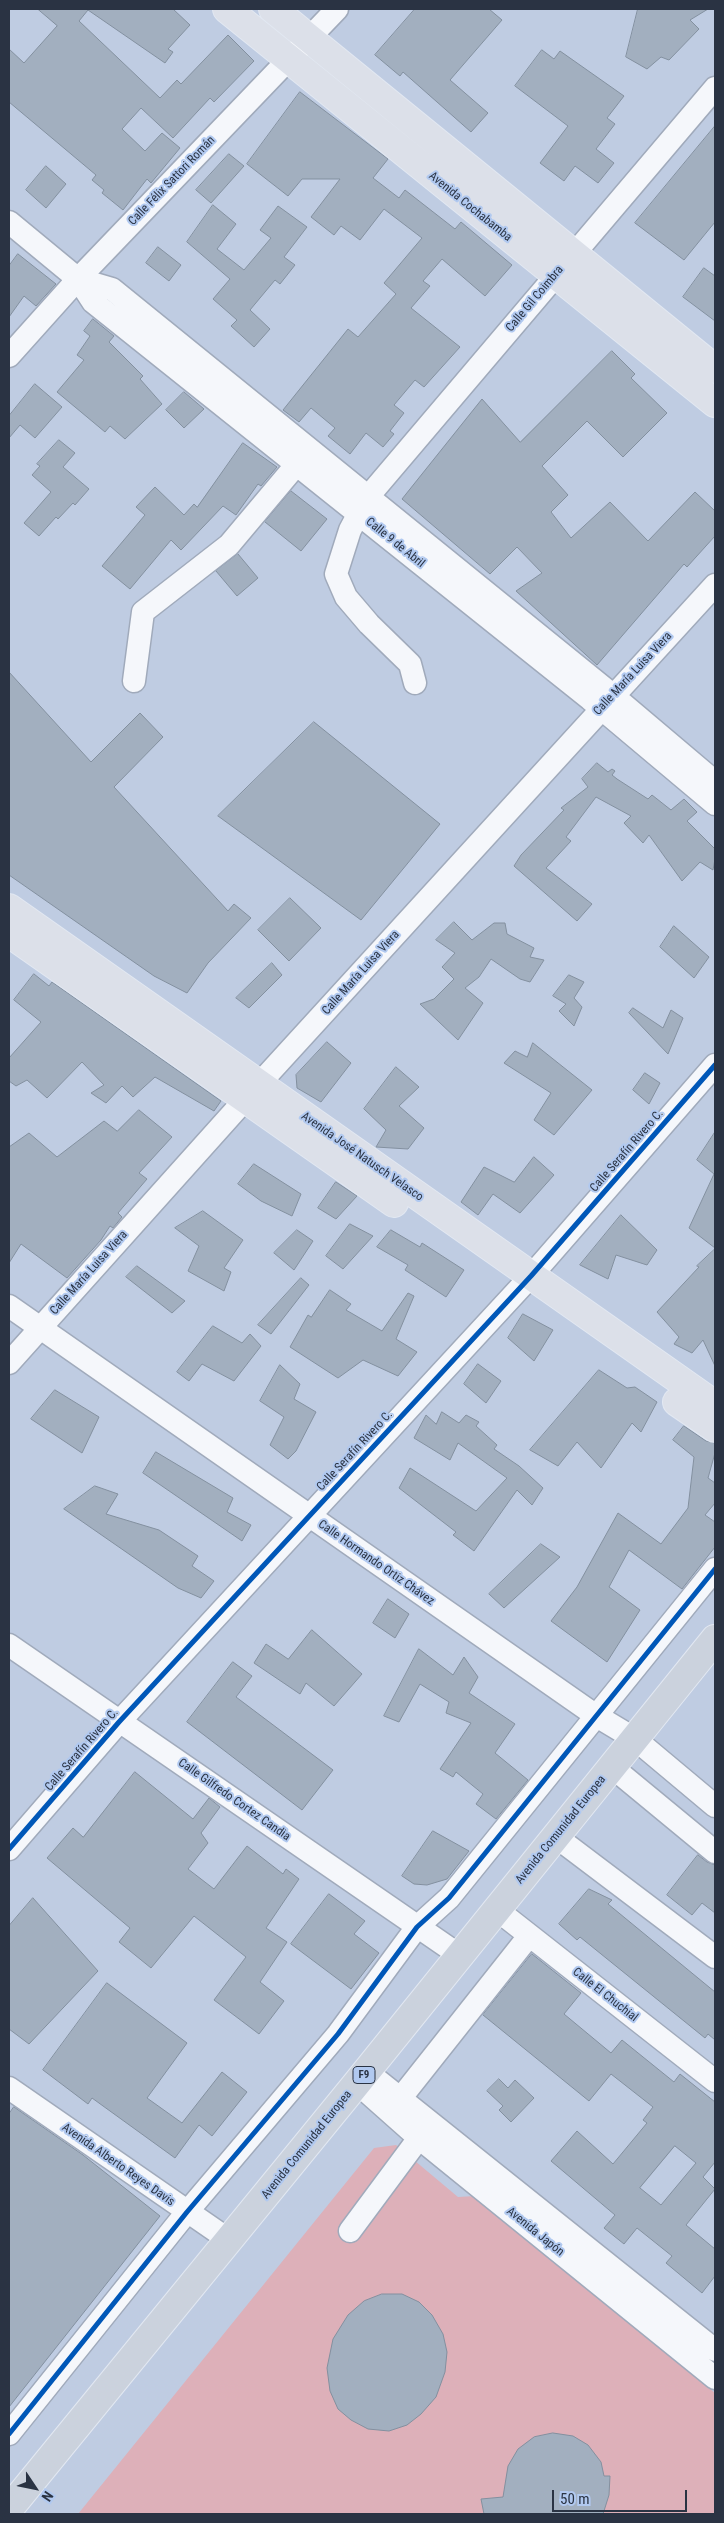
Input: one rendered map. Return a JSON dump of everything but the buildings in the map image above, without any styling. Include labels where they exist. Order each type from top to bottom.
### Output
[{"type":"highway","name":"Avenida Comunidad Europea","points":[[9,2509],[362,2077],[715,1639]]},
{"type":"main road","name":"Avenida Cochabamba","points":[[227,9],[715,403]]},
{"type":"main road","points":[[273,9],[715,368]]},
{"type":"main road","name":"Avenida José Natusch Velasco","points":[[9,908],[253,1092],[524,1283],[715,1428]]},
{"type":"main road","name":"Avenida José Natusch Velasco","points":[[9,933],[253,1092]]},
{"type":"main road","name":"Avenida José Natusch Velasco","points":[[524,1283],[715,1406]]},
{"type":"street","name":"Calle Félix Sattori Román","points":[[9,356],[78,280],[337,9]]},
{"type":"street","name":"Calle Gil Coimbra","points":[[362,505],[715,88]]},
{"type":"street","name":"Calle 9 de Abril","points":[[9,222],[78,280],[93,302],[297,464],[362,505]]},
{"type":"street","name":"Calle 9 de Abril","points":[[78,280],[112,289],[362,505],[607,702],[715,782]]},
{"type":"street","points":[[134,681],[143,612],[229,545],[297,464]]},
{"type":"street","points":[[362,505],[336,574],[346,597],[375,630],[410,664],[415,683]]},
{"type":"street","name":"Calle María Luisa Viera","points":[[9,1363],[715,585]]},
{"type":"street","name":"Calle 9 de Abril","points":[[607,702],[715,804]]},
{"type":"street","name":"Calle Serafín Rivero C.","points":[[9,1849],[120,1722],[524,1283],[715,1065]]},
{"type":"street","name":"Calle Hormando Ortiz Chávez","points":[[9,1306],[595,1715],[635,1740],[715,1806]]},
{"type":"street","points":[[9,2434],[187,2212],[338,2034],[417,1927],[449,1898],[595,1715],[715,1569]]},
{"type":"street","name":"Calle Gilfredo Cortez Candia","points":[[9,1645],[459,1955]]},
{"type":"street","points":[[612,1767],[715,1852]]},
{"type":"street","points":[[555,1836],[715,1957]]},
{"type":"street","name":"Calle El Chuchial","points":[[496,1909],[715,2081]]},
{"type":"street","points":[[396,2105],[530,1936]]},
{"type":"street","name":"Avenida Japón","points":[[362,2077],[715,2350]]},
{"type":"street","name":"Avenida Alberto Reyes Davis","points":[[11,2094],[228,2240]]},
{"type":"street","name":"Avenida Japón","points":[[396,2105],[419,2138],[715,2378]]},
{"type":"street","points":[[350,2231],[419,2138]]},
{"type":"shaded area","points":[[396,2145],[458,2197],[475,2196],[715,2393],[715,2514],[78,2514],[374,2148]]},
{"type":"cycle path","points":[[9,1849],[119,1722],[531,1276],[715,1065]]},
{"type":"cycle path","points":[[9,2434],[187,2212],[338,2034],[417,1927],[449,1898],[715,1569]]}]
